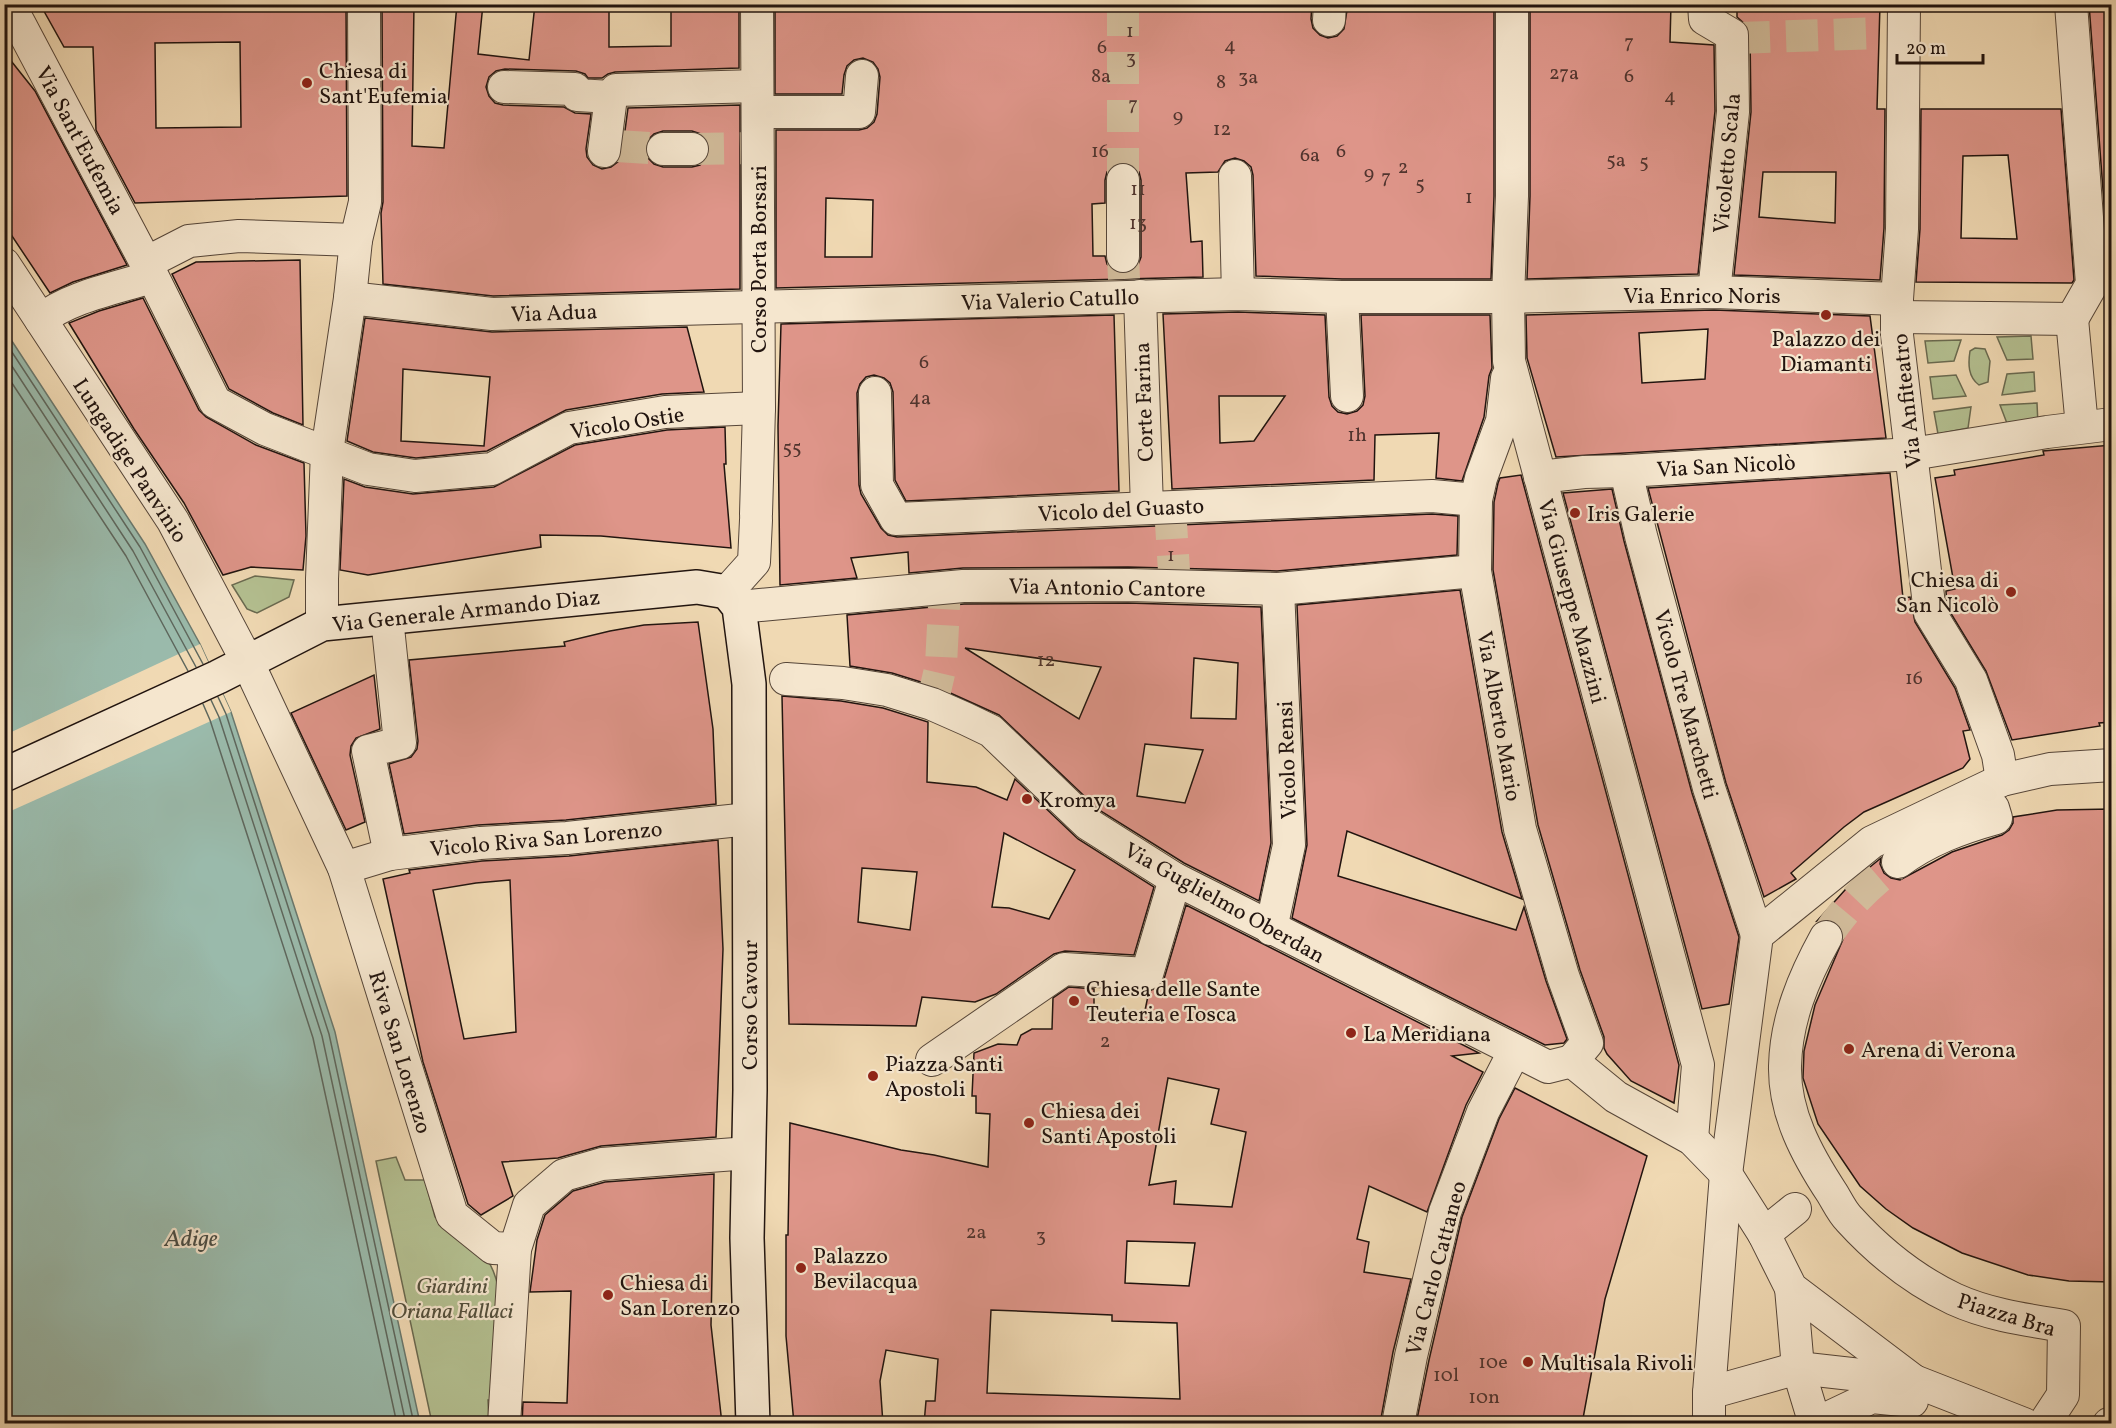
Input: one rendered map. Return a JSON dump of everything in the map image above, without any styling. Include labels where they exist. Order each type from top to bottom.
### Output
[{"type":"street","name":"Via Sant'Eufemia","points":[[9,4],[214,402],[265,429],[327,452]]},
{"type":"street","points":[[322,624],[327,452],[351,298],[356,240],[365,202],[364,4]]},
{"type":"street","name":"Corso Porta Borsari","points":[[733,599],[754,562],[756,517],[759,408],[757,4]]},
{"type":"street","name":"Via Giuseppe Mazzini","points":[[1512,4],[1509,362],[1698,1065],[1692,1139]]},
{"type":"street","name":"Vicoletto Scala","points":[[1704,4],[1705,19],[1734,37],[1733,112],[1714,292]]},
{"type":"street","points":[[2071,4],[2092,284],[2072,319],[2097,425]]},
{"type":"street","name":"Via Anfiteatro","points":[[1896,24],[1902,229],[1897,335],[1930,613],[1971,680],[1998,755],[1997,794]]},
{"type":"street","points":[[609,147],[611,97],[616,90],[758,99],[859,112],[862,76]]},
{"type":"street","points":[[504,87],[574,89],[577,95],[611,97]]},
{"type":"street","points":[[1235,176],[1238,294]]},
{"type":"street","name":"Corte Farina","points":[[1123,180],[1128,282],[1147,508]]},
{"type":"street","points":[[41,320],[51,312],[148,270],[189,241],[239,236],[356,240]]},
{"type":"street","name":"Lungadige Panvinio","points":[[4,264],[173,521],[248,661]]},
{"type":"street","name":"Via Valerio Catullo","points":[[759,306],[1128,282],[1238,294],[1342,297],[1508,297]]},
{"type":"street","name":"Via Enrico Noris","points":[[1508,297],[1714,292],[1897,308],[2072,319]]},
{"type":"street","points":[[1342,297],[1347,396]]},
{"type":"street","name":"Via Adua","points":[[351,298],[492,314],[759,306]]},
{"type":"street","name":"Via Alberto Mario","points":[[1509,362],[1502,421],[1481,478],[1476,500],[1475,572],[1520,829],[1563,976],[1587,1043],[1572,1061]]},
{"type":"street","name":"Vicolo del Guasto","points":[[875,393],[877,485],[896,519],[1432,496],[1476,500]]},
{"type":"street","name":"Vicolo Ostie","points":[[327,452],[368,469],[415,476],[492,469],[569,428],[665,412],[759,408]]},
{"type":"street","name":"Via San Nicolò","points":[[1540,477],[1584,472],[1912,454],[2097,425]]},
{"type":"street","name":"Vicolo Tre Marchetti","points":[[1626,471],[1641,536],[1709,788],[1757,935]]},
{"type":"street","name":"Via Antonio Cantore","points":[[733,599],[963,586],[1128,585],[1278,589],[1475,572]]},
{"type":"street","name":"Via Generale Armando Diaz","points":[[4,775],[218,677],[322,624],[697,587],[733,599]]},
{"type":"street","name":"Vicolo Rensi","points":[[1271,929],[1290,845],[1278,589]]},
{"type":"street","name":"Corso Cavour","points":[[733,599],[749,684],[747,1238],[753,1424]]},
{"type":"street","points":[[387,618],[400,743],[368,751],[390,854]]},
{"type":"street","name":"Riva San Lorenzo","points":[[248,661],[344,868],[452,1215],[493,1248],[515,1249]]},
{"type":"street","name":"Via Guglielmo Oberdan","points":[[786,679],[843,683],[887,690],[932,704],[991,731],[1088,824],[1175,879],[1514,1052],[1548,1067],[1572,1061]]},
{"type":"street","points":[[2024,1424],[1914,1381],[1798,1368],[1709,1408],[1726,1174],[1748,995],[1757,935],[1872,842],[1997,794],[2050,769],[2112,765]]},
{"type":"street","points":[[1898,862],[1920,846],[1962,827],[1996,818],[1997,794]]},
{"type":"street","name":"Vicolo Riva San Lorenzo","points":[[344,868],[390,854],[480,843],[567,838],[749,819]]},
{"type":"street","points":[[932,1060],[1065,969],[1148,974],[1175,879]]},
{"type":"street","name":"Piazza Bra","points":[[1826,937],[1807,972],[1795,1006],[1788,1037],[1785,1069],[1790,1103],[1802,1143],[1848,1218],[1882,1252],[1919,1281],[1955,1300],[1992,1313],[2064,1326],[2063,1395],[2044,1424]]},
{"type":"street","name":"Via Carlo Cattaneo","points":[[1398,1424],[1411,1356],[1445,1212],[1483,1112],[1514,1052]]},
{"type":"street","points":[[1572,1061],[1616,1097],[1692,1139],[1726,1174],[1764,1234],[1791,1288],[1798,1368],[1815,1424],[1872,1397],[1939,1404],[2016,1424]]},
{"type":"street","points":[[504,1424],[515,1249],[530,1204],[564,1175],[602,1164],[749,1153]]},
{"type":"street","points":[[1764,1234],[1795,1209]]},
{"type":"street","points":[[1791,1288],[1914,1381]]},
{"type":"green space","points":[[2031,336],[2033,359],[2007,360],[1997,337]]},
{"type":"green space","points":[[1961,340],[1954,361],[1928,363],[1925,341]]},
{"type":"green space","points":[[1975,348],[1985,349],[1990,361],[1988,382],[1979,385],[1971,374],[1969,365],[1970,351]]},
{"type":"green space","points":[[2034,372],[2035,391],[2002,395],[2007,374]]},
{"type":"green space","points":[[1956,375],[1966,396],[1933,399],[1930,377]]},
{"type":"green space","points":[[2037,403],[2038,425],[2008,426],[2000,405]]},
{"type":"green space","points":[[1971,407],[1968,428],[1938,434],[1934,412]]},
{"type":"green space","points":[[255,576],[294,580],[289,597],[257,613],[247,609],[232,585]]},
{"type":"green space","name":"Giardini Oriana Fallaci","points":[[396,1157],[405,1180],[425,1180],[435,1217],[475,1246],[486,1258],[494,1272],[501,1307],[501,1327],[496,1400],[488,1400],[489,1423],[432,1423],[376,1161]]},
{"type":"water","name":"Adige","points":[[4,329],[145,544],[200,644],[231,712],[335,1032],[420,1423],[5,1423]]},
{"type":"pier","points":[[200,644],[231,712],[4,814],[5,735]]},
{"type":"building","points":[[40,4],[346,4],[347,196],[135,203],[96,130],[93,47],[64,47]],"holes":[[[240,42],[241,127],[156,128],[155,43]]]},
{"type":"building","points":[[382,4],[414,4],[412,146],[444,148],[457,4],[483,4],[478,54],[529,60],[535,4],[609,4],[609,47],[671,46],[671,4],[739,4],[739,68],[615,72],[602,78],[588,78],[585,74],[576,71],[505,69],[496,71],[489,77],[486,87],[495,103],[564,107],[575,113],[591,114],[587,157],[593,165],[602,169],[611,167],[619,161],[628,108],[740,105],[740,289],[493,296],[383,284],[381,213],[383,202]],"holes":[[[663,131],[692,131],[701,134],[707,140],[710,148],[707,158],[700,165],[663,167],[654,164],[647,157],[645,150],[647,141],[654,134]]]},
{"type":"building","points":[[775,4],[1312,4],[1313,28],[1320,35],[1328,38],[1337,36],[1344,29],[1348,4],[1494,4],[1494,196],[1491,279],[1342,279],[1256,276],[1253,175],[1251,167],[1235,158],[1225,161],[1218,172],[1186,173],[1191,242],[1202,241],[1203,277],[776,288],[776,130],[859,130],[867,128],[874,122],[877,114],[880,77],[873,62],[863,58],[854,60],[847,66],[842,94],[775,94]],"holes":[[[1122,162],[1132,165],[1139,172],[1141,180],[1141,257],[1138,265],[1132,271],[1124,274],[1114,271],[1107,264],[1105,256],[1093,256],[1092,204],[1105,203],[1107,172],[1114,165]],[[826,198],[873,200],[872,257],[825,257]]]},
{"type":"building","points":[[1530,4],[1671,4],[1670,42],[1714,45],[1715,111],[1698,274],[1527,279],[1530,196]]},
{"type":"building","points":[[1737,4],[1880,4],[1877,109],[1885,109],[1884,228],[1880,280],[1734,275],[1751,112],[1750,35],[1747,26],[1737,17]],"holes":[[[1763,172],[1836,172],[1835,223],[1759,217]]]},
{"type":"building","points":[[2089,4],[2112,4],[2112,283],[2110,283]]},
{"type":"building","points":[[4,52],[35,91],[127,265],[73,282],[50,293],[4,224]]},
{"type":"building","points":[[1921,109],[2061,109],[2074,280],[2072,283],[1916,282],[1920,229]],"holes":[[[2008,155],[2017,239],[1961,238],[1963,156]]]},
{"type":"building","points":[[300,260],[303,425],[273,413],[229,389],[172,274],[196,262]]},
{"type":"building","points":[[143,298],[199,410],[206,417],[256,445],[304,463],[306,536],[303,570],[251,567],[223,575],[184,503],[134,429],[69,323]]},
{"type":"building","points":[[1714,310],[1870,316],[1886,438],[1556,457],[1527,358],[1526,315]],"holes":[[[1708,329],[1705,379],[1642,383],[1639,333]]]},
{"type":"building","points":[[1238,312],[1325,315],[1329,397],[1332,406],[1338,412],[1347,414],[1357,411],[1363,405],[1365,396],[1361,315],[1490,315],[1492,368],[1484,417],[1462,481],[1436,478],[1439,433],[1375,435],[1374,480],[1172,489],[1163,314]],"holes":[[[1219,396],[1285,396],[1254,441],[1220,443]]]},
{"type":"building","points":[[1114,315],[1119,491],[906,501],[895,480],[893,392],[890,383],[874,375],[866,377],[857,393],[859,485],[861,494],[881,528],[888,535],[897,537],[1432,514],[1458,516],[1457,555],[1277,571],[1128,567],[963,568],[909,573],[908,552],[851,558],[857,578],[780,585],[778,426],[781,324]]},
{"type":"building","points":[[365,318],[492,332],[687,327],[704,392],[662,394],[566,410],[487,451],[416,458],[373,452],[347,441]],"holes":[[[403,369],[490,377],[484,446],[401,441]]]},
{"type":"building","points":[[725,427],[726,464],[724,464],[731,548],[601,536],[540,535],[541,547],[368,575],[340,570],[344,479],[365,487],[413,494],[494,487],[575,445],[667,430]]},
{"type":"building","points":[[2112,445],[2112,722],[2099,723],[2100,726],[2012,740],[1986,671],[1947,607],[1946,591],[1955,589],[1935,478],[1955,475],[1954,470],[2044,455],[2043,451]]},
{"type":"building","points":[[1890,473],[1903,598],[1910,597],[1915,622],[1955,688],[1970,730],[1963,731],[1970,759],[1963,768],[1864,812],[1791,873],[1796,879],[1764,897],[1726,783],[1648,488]]},
{"type":"building","points":[[1521,475],[1679,1065],[1674,1103],[1631,1081],[1604,1048],[1604,1037],[1580,970],[1538,825],[1493,570],[1494,502],[1498,483],[1500,478]]},
{"type":"building","points":[[1612,489],[1692,793],[1739,937],[1729,1004],[1702,1009],[1563,493]]},
{"type":"building","points":[[1460,590],[1502,832],[1522,899],[1347,831],[1338,876],[1516,930],[1524,907],[1546,981],[1567,1039],[1564,1043],[1545,1045],[1292,918],[1307,845],[1297,605]]},
{"type":"building","points":[[1128,603],[1261,607],[1271,843],[1259,901],[1184,863],[1099,810],[999,715],[937,687],[892,673],[850,666],[847,615],[964,604]],"holes":[[[965,648],[1101,667],[1079,719]],[[1194,658],[1238,663],[1236,719],[1191,718]],[[1145,744],[1203,750],[1185,803],[1137,796]]]},
{"type":"building","points":[[698,622],[713,729],[716,804],[566,820],[478,825],[404,834],[389,764],[411,757],[417,749],[409,660],[565,646],[564,642],[610,631],[644,625]]},
{"type":"building","points":[[374,675],[380,729],[356,738],[351,746],[350,755],[365,822],[346,830],[291,713]]},
{"type":"building","points":[[782,696],[841,701],[883,708],[928,722],[927,782],[976,787],[1007,800],[1015,779],[1078,839],[1154,887],[1134,955],[1065,951],[1054,954],[996,994],[975,1002],[922,997],[916,1026],[789,1024]],"holes":[[[1004,833],[1075,870],[1049,919],[1009,908],[992,907]],[[862,868],[917,872],[910,930],[858,922]]]},
{"type":"building","name":"Arena di Verona","points":[[2112,809],[2112,1282],[2069,1281],[2028,1275],[1962,1253],[1913,1228],[1886,1209],[1860,1186],[1818,1124],[1803,1078],[1804,1051],[1815,1005],[1844,937],[1842,928],[1835,921],[1826,919],[1817,921],[1854,880],[1881,858],[1880,864],[1884,873],[1900,880],[1952,852],[2002,835],[2009,830],[2013,817],[2057,810]]},
{"type":"building","points":[[718,840],[723,949],[716,1137],[601,1146],[558,1158],[502,1162],[513,1196],[481,1215],[468,1204],[423,1062],[383,879],[410,873],[409,870],[482,861],[569,856]],"holes":[[[510,880],[516,1032],[464,1039],[433,890]]]},
{"type":"building","points":[[1186,905],[1479,1053],[1452,1056],[1483,1072],[1466,1105],[1427,1212],[1369,1186],[1357,1239],[1369,1242],[1364,1272],[1411,1279],[1393,1352],[1380,1424],[924,1424],[926,1401],[935,1401],[938,1359],[886,1350],[880,1381],[883,1424],[794,1424],[786,1336],[786,1235],[788,1235],[790,1123],[901,1150],[988,1167],[990,1114],[976,1113],[976,1096],[972,1096],[974,1053],[998,1044],[1017,1045],[1021,1035],[1032,1029],[1052,1029],[1053,998],[1069,987],[1094,989],[1094,1010],[1143,1020],[1149,991],[1160,986]],"holes":[[[1168,1078],[1219,1089],[1211,1124],[1246,1132],[1232,1207],[1174,1204],[1176,1181],[1149,1185]],[[1127,1241],[1195,1243],[1189,1286],[1125,1283]],[[991,1310],[1112,1315],[1112,1321],[1177,1323],[1180,1399],[987,1393]]]},
{"type":"building","points":[[1515,1088],[1647,1156],[1605,1299],[1582,1424],[1416,1424],[1462,1217],[1499,1119]]},
{"type":"building","points":[[714,1174],[711,1325],[722,1424],[522,1424],[523,1402],[567,1403],[571,1291],[530,1292],[537,1240],[545,1215],[573,1191],[605,1182]]},
{"type":"tunnel","points":[[1123,4],[1123,180]]},
{"type":"tunnel","points":[[1738,38],[1880,33]]},
{"type":"tunnel","points":[[617,146],[663,149]]},
{"type":"tunnel","points":[[692,149],[758,148]]},
{"type":"tunnel","points":[[1123,256],[1124,279]]},
{"type":"tunnel","points":[[1170,507],[1175,587]]},
{"type":"tunnel","points":[[932,704],[941,665],[945,587]]},
{"type":"tunnel","points":[[1826,937],[1859,896],[1898,862]]},
{"type":"place","name":"Chiesa di Sant'Eufemia","points":[[307,83]]},
{"type":"place","name":"Palazzo dei Diamanti","points":[[1826,315]]},
{"type":"place","name":"Iris Galerie","points":[[1575,513]]},
{"type":"place","name":"Chiesa di San Nicolò","points":[[2011,592]]},
{"type":"place","name":"Kromya","points":[[1027,799]]},
{"type":"place","name":"Chiesa delle Sante Teuteria e Tosca","points":[[1074,1001]]},
{"type":"place","name":"La Meridiana","points":[[1351,1033]]},
{"type":"place","name":"Arena di Verona","points":[[1849,1049]]},
{"type":"place","name":"Piazza Santi Apostoli","points":[[873,1076]]},
{"type":"place","name":"Chiesa dei Santi Apostoli","points":[[1029,1123]]},
{"type":"place","name":"Palazzo Bevilacqua","points":[[801,1268]]},
{"type":"place","name":"Chiesa di San Lorenzo","points":[[608,1295]]},
{"type":"place","name":"Multisala Rivoli","points":[[1528,1362]]}]
